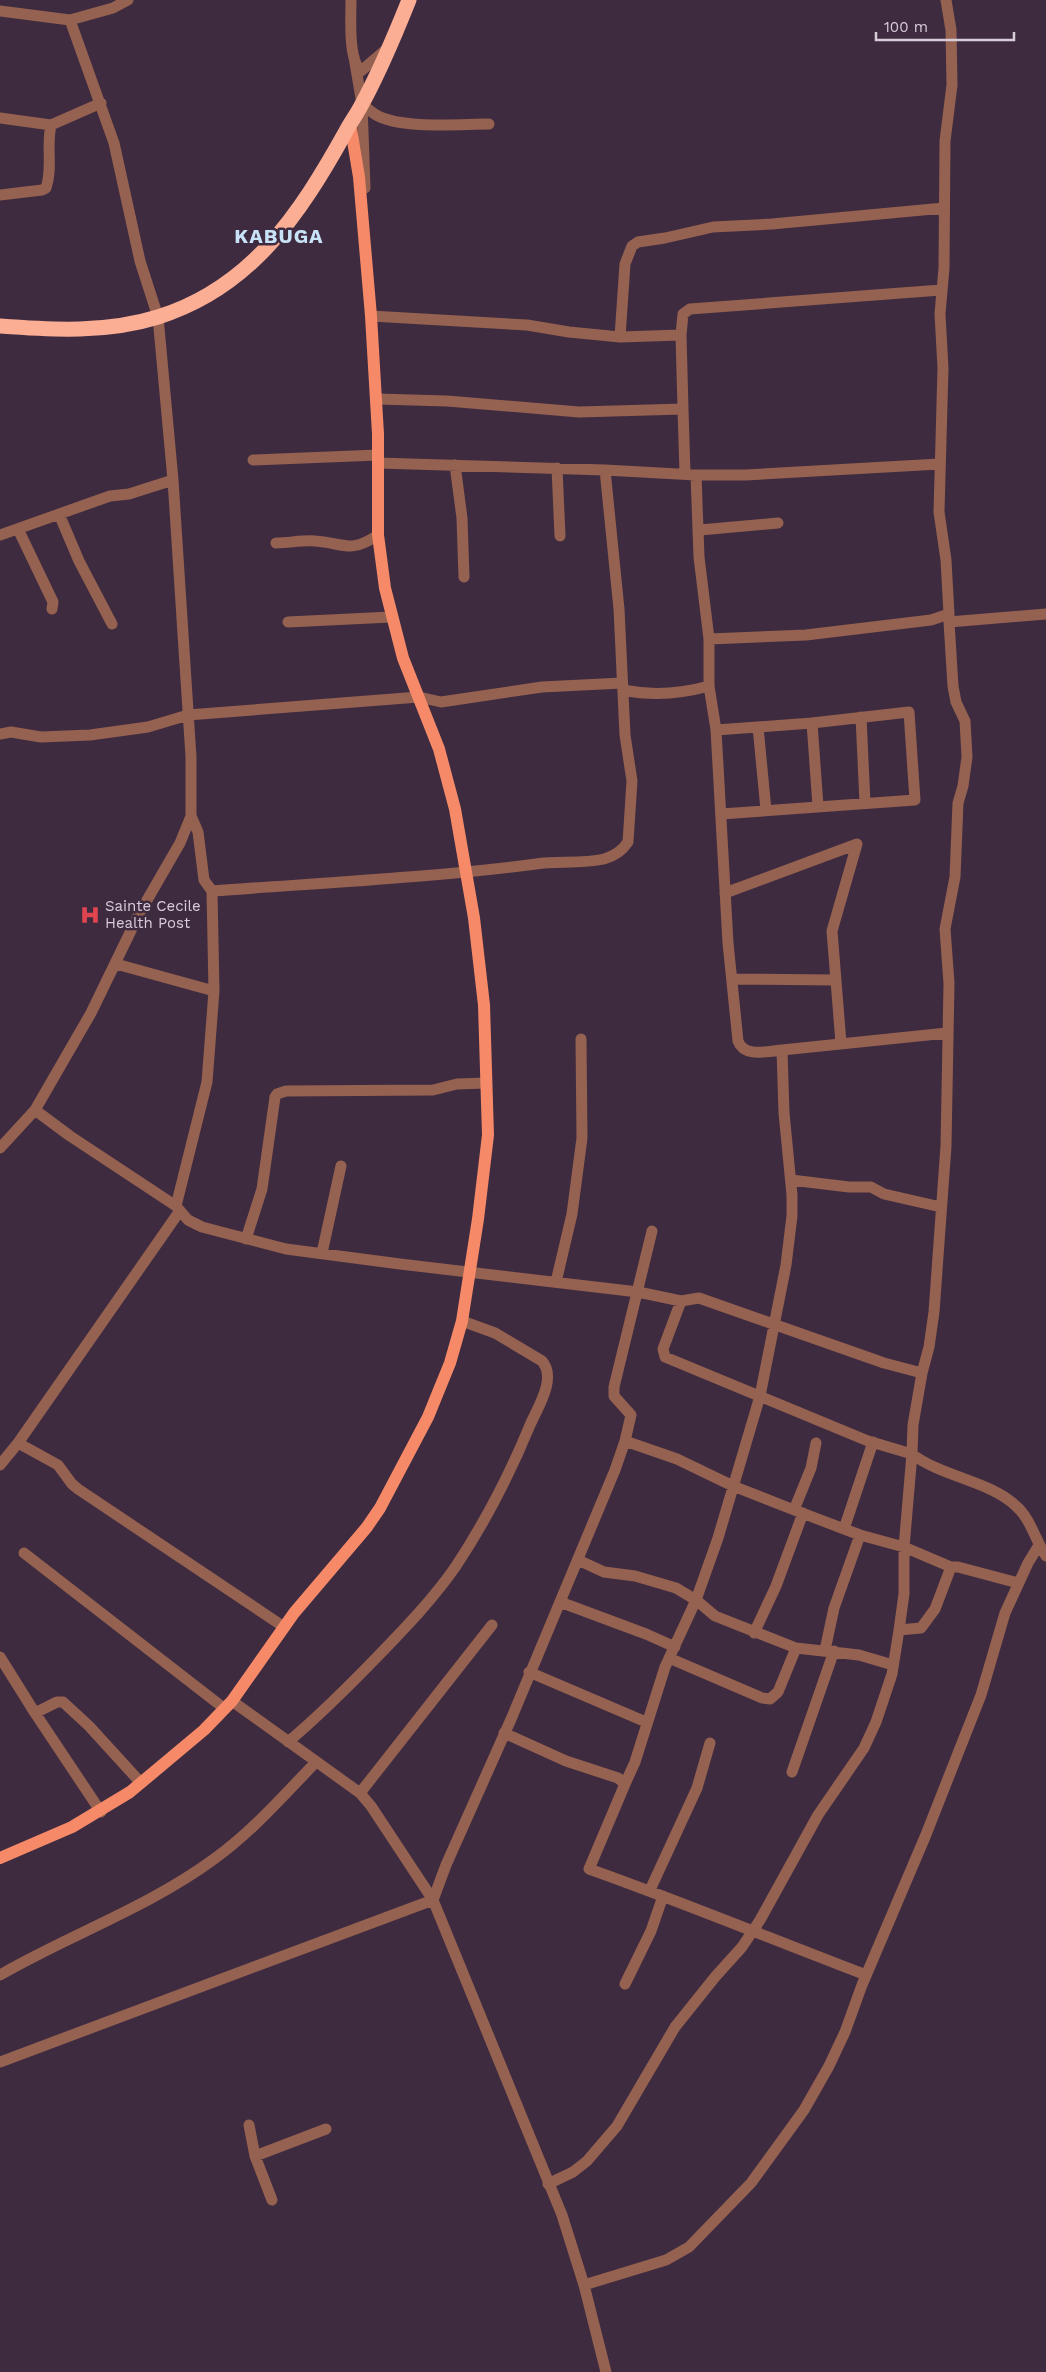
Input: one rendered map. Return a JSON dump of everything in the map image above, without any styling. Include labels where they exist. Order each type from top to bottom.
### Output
[{"type":"highway","points":[[0,326],[88,329],[124,324],[158,317],[187,306],[221,287],[261,254],[279,236],[322,175],[362,104],[390,46],[409,0]]},
{"type":"main road","points":[[0,1858],[39,1843],[101,1812],[141,1783],[204,1730],[228,1705],[284,1627],[367,1527],[393,1485],[428,1418],[450,1363],[462,1321],[487,1152],[488,1119],[484,1005],[474,918],[455,809],[438,749],[403,658],[391,617],[378,535],[377,399],[360,177],[350,123]]},
{"type":"street","points":[[0,11],[70,20],[113,8],[128,0]]},
{"type":"street","points":[[351,0],[354,57],[362,104],[369,287]]},
{"type":"street","points":[[548,2184],[572,2172],[587,2161],[612,2133],[630,2106],[675,2027],[752,1932],[818,1815],[864,1748],[876,1722],[893,1665],[904,1594],[904,1547],[913,1419],[929,1347],[934,1312],[948,1109],[947,1033],[949,982],[945,929],[955,877],[958,803],[965,775],[967,748],[965,722],[954,695],[946,560],[940,532],[939,464],[943,368],[940,314],[944,268],[945,141],[952,85],[951,30],[946,0]]},
{"type":"street","points":[[0,1148],[35,1110],[92,1013],[139,914],[180,843],[191,816],[191,757],[173,480],[158,317],[140,260],[123,177],[101,103],[70,20]]},
{"type":"street","points":[[354,57],[361,71],[390,46]]},
{"type":"street","points":[[0,118],[50,125],[101,103]]},
{"type":"street","points":[[362,104],[378,116],[413,124],[489,124]]},
{"type":"street","points":[[0,195],[46,188],[50,125]]},
{"type":"street","points":[[620,337],[625,264],[632,246],[638,242],[665,238],[713,226],[772,224],[944,208]]},
{"type":"street","points":[[941,290],[690,309],[683,314],[681,335],[682,409],[700,530],[699,557],[710,638],[709,686],[716,730],[725,893],[740,1046],[748,1051],[782,1050],[947,1033]]},
{"type":"street","points":[[371,316],[527,325],[620,337],[681,335]]},
{"type":"street","points":[[377,399],[447,401],[512,408],[579,412],[682,409]]},
{"type":"street","points":[[253,460],[378,459],[455,465],[746,475],[939,464]]},
{"type":"street","points":[[455,465],[462,518],[464,577]]},
{"type":"street","points":[[557,468],[560,536]]},
{"type":"street","points":[[212,891],[465,873],[557,861],[603,859],[615,855],[623,849],[628,842],[630,828],[632,781],[625,735],[619,608],[605,470]]},
{"type":"street","points":[[0,535],[110,496],[130,494],[173,480]]},
{"type":"street","points":[[59,514],[79,560],[112,624]]},
{"type":"street","points":[[700,530],[778,523]]},
{"type":"street","points":[[18,529],[53,602],[52,609]]},
{"type":"street","points":[[276,543],[316,541],[350,547],[366,544],[378,535]]},
{"type":"street","points":[[710,638],[806,634],[949,618],[1046,614]]},
{"type":"street","points":[[288,622],[391,617]]},
{"type":"street","points":[[0,734],[11,732],[41,737],[90,736],[148,727],[188,715],[419,697],[440,702],[542,687],[623,686],[663,694],[709,686]]},
{"type":"street","points":[[716,730],[812,723],[909,712],[914,756],[915,800],[721,814]]},
{"type":"street","points":[[861,717],[865,803]]},
{"type":"street","points":[[812,723],[818,806]]},
{"type":"street","points":[[758,727],[766,810]]},
{"type":"street","points":[[0,1465],[4,1453],[18,1443],[178,1209],[207,1082],[214,991],[212,891],[204,880],[198,832],[191,816]]},
{"type":"street","points":[[725,893],[858,844],[832,931],[841,1043]]},
{"type":"street","points":[[116,964],[214,991]]},
{"type":"street","points":[[733,979],[835,980]]},
{"type":"street","points":[[556,1282],[572,1214],[582,1138],[581,1039]]},
{"type":"street","points":[[782,1050],[784,1113],[792,1206],[789,1239],[760,1396],[696,1600],[669,1658],[646,1722],[635,1762],[589,1869],[650,1890],[752,1932],[866,1975]]},
{"type":"street","points":[[246,1239],[262,1188],[275,1097],[277,1094],[286,1091],[432,1090],[457,1084],[486,1083]]},
{"type":"street","points":[[35,1110],[178,1209],[188,1220],[202,1227],[286,1248],[638,1292],[681,1301],[699,1298],[884,1363],[922,1373]]},
{"type":"street","points":[[322,1253],[326,1227],[337,1191],[341,1166]]},
{"type":"street","points":[[790,1180],[850,1187],[871,1186],[884,1194],[941,1207]]},
{"type":"street","points":[[0,2062],[433,1900],[446,1865],[578,1560],[625,1441],[631,1415],[628,1408],[617,1400],[614,1392],[652,1231]]},
{"type":"street","points":[[681,1301],[663,1349],[665,1357],[873,1442],[912,1454],[935,1468],[978,1485],[1016,1505],[1024,1515],[1046,1556]]},
{"type":"street","points":[[288,1742],[319,1716],[354,1681],[401,1633],[439,1590],[456,1566],[501,1490],[540,1400],[548,1378],[547,1367],[495,1333],[462,1321]]},
{"type":"street","points":[[625,1441],[677,1459],[733,1486],[860,1536],[904,1547],[951,1567],[958,1566],[1018,1583]]},
{"type":"street","points":[[844,1529],[873,1442]]},
{"type":"street","points":[[18,1443],[58,1465],[78,1489],[284,1627]]},
{"type":"street","points":[[754,1633],[776,1586],[812,1468],[816,1443]]},
{"type":"street","points":[[792,1772],[829,1651],[834,1608],[860,1536]]},
{"type":"street","points":[[584,2285],[657,2263],[680,2253],[703,2234],[751,2183],[799,2117],[829,2066],[845,2032],[866,1975],[925,1837],[981,1695],[1003,1618],[1018,1583],[1039,1545]]},
{"type":"street","points":[[24,1553],[154,1652],[228,1705],[288,1742],[360,1793],[371,1806],[433,1900],[562,2216],[584,2285],[606,2372]]},
{"type":"street","points":[[578,1560],[604,1572],[635,1576],[676,1588],[696,1600],[716,1616],[754,1633],[796,1648],[858,1655],[893,1665]]},
{"type":"street","points":[[899,1630],[921,1628],[930,1618],[951,1567]]},
{"type":"street","points":[[560,1602],[646,1634],[675,1647]]},
{"type":"street","points":[[360,1793],[492,1625]]},
{"type":"street","points":[[669,1658],[762,1698],[770,1699],[778,1692],[796,1648]]},
{"type":"street","points":[[0,1657],[101,1812]]},
{"type":"street","points":[[529,1672],[646,1722]]},
{"type":"street","points":[[35,1713],[57,1702],[62,1702],[89,1726],[141,1783]]},
{"type":"street","points":[[504,1733],[566,1761],[618,1778],[625,1784]]},
{"type":"street","points":[[650,1890],[697,1788],[710,1743]]},
{"type":"street","points":[[0,1975],[178,1882],[214,1859],[247,1832],[316,1762]]},
{"type":"street","points":[[625,1984],[651,1930],[663,1896]]},
{"type":"street","points":[[249,2125],[255,2156],[272,2200]]},
{"type":"street","points":[[255,2156],[326,2130]]},
{"type":"place","name":"Sainte Cecile Health Post","points":[[90,915]]},
{"type":"district","name":"KABUGA","points":[[279,236]]}]
